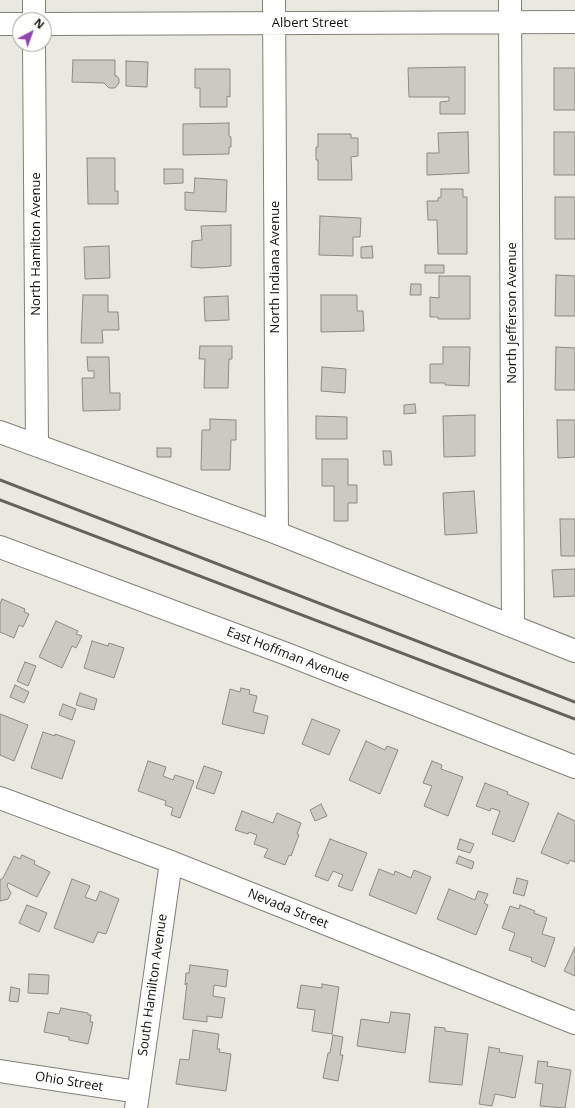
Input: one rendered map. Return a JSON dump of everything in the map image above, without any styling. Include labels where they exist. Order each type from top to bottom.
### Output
[{"type":"street","points":[[34,0],[34,12]]},
{"type":"street","name":"North Indiana Avenue","points":[[274,0],[276,533]]},
{"type":"street","name":"North Jefferson Avenue","points":[[510,0],[514,626]]},
{"type":"street","name":"Albert Street","points":[[52,24],[575,22]]},
{"type":"street","points":[[0,24],[12,24]]},
{"type":"street","name":"North Hamilton Avenue","points":[[34,52],[37,445]]},
{"type":"street","points":[[0,432],[276,533],[575,651]]},
{"type":"street","name":"East Hoffman Avenue","points":[[0,547],[284,653],[575,767]]},
{"type":"street","name":"Nevada Street","points":[[0,798],[171,862],[575,1022]]},
{"type":"street","name":"South Hamilton Avenue","points":[[137,1100],[171,862]]},
{"type":"street","name":"Ohio Street","points":[[0,1071],[137,1100]]},
{"type":"building","points":[[73,60],[115,60],[115,76],[119,79],[119,83],[115,88],[109,88],[104,83],[72,82]]},
{"type":"building","points":[[126,61],[148,62],[147,87],[126,86]]},
{"type":"building","points":[[465,67],[465,114],[440,114],[440,102],[449,101],[449,97],[409,97],[408,68]]},
{"type":"building","points":[[554,68],[575,68],[575,110],[554,110]]},
{"type":"building","points":[[195,69],[230,69],[230,97],[227,96],[227,107],[200,107],[200,88],[195,88]]},
{"type":"building","points":[[229,123],[231,147],[229,147],[229,154],[183,155],[183,124]]},
{"type":"building","points":[[468,132],[469,173],[427,175],[427,153],[439,153],[438,133]]},
{"type":"building","points":[[554,132],[575,132],[575,175],[554,175]]},
{"type":"building","points":[[318,134],[351,134],[351,138],[358,138],[358,156],[351,157],[352,180],[318,180],[318,160],[316,160],[316,147],[318,147]]},
{"type":"building","points":[[87,158],[115,158],[115,191],[118,191],[118,204],[88,204]]},
{"type":"building","points":[[164,169],[183,169],[183,183],[164,184]]},
{"type":"building","points":[[195,178],[227,180],[226,212],[185,210],[185,192],[194,193]]},
{"type":"building","points":[[441,189],[463,189],[463,197],[467,197],[467,254],[438,254],[437,220],[428,220],[427,201],[438,201],[438,198],[441,197]]},
{"type":"building","points":[[555,197],[575,197],[575,239],[555,239]]},
{"type":"building","points":[[320,216],[361,218],[360,237],[353,237],[353,256],[319,255]]},
{"type":"building","points":[[231,225],[231,266],[202,268],[191,267],[192,241],[202,240],[201,226]]},
{"type":"building","points":[[109,246],[110,278],[85,279],[84,247]]},
{"type":"building","points":[[372,246],[373,258],[361,258],[361,247]]},
{"type":"building","points":[[425,265],[444,265],[444,273],[425,273]]},
{"type":"building","points":[[556,275],[575,276],[575,316],[555,316]]},
{"type":"building","points":[[439,276],[470,276],[470,319],[438,319],[438,317],[430,317],[430,297],[439,298]]},
{"type":"building","points":[[411,284],[421,284],[421,295],[410,295]]},
{"type":"building","points":[[83,295],[108,295],[108,312],[118,312],[119,330],[102,330],[103,343],[81,343]]},
{"type":"building","points":[[321,295],[357,295],[357,311],[363,311],[364,331],[321,332]]},
{"type":"building","points":[[228,296],[229,320],[205,321],[204,297]]},
{"type":"building","points":[[200,346],[232,346],[232,359],[229,359],[228,388],[204,388],[205,359],[199,359]]},
{"type":"building","points":[[443,347],[470,347],[469,386],[430,383],[430,364],[443,364]]},
{"type":"building","points":[[556,347],[575,348],[575,390],[555,390]]},
{"type":"building","points":[[87,357],[109,357],[110,393],[120,393],[120,410],[83,411],[82,378],[94,378],[94,371],[88,371]]},
{"type":"building","points":[[322,367],[346,369],[345,393],[321,391]]},
{"type":"building","points":[[415,404],[416,413],[404,414],[404,405]]},
{"type":"building","points":[[475,415],[475,456],[444,457],[443,416]]},
{"type":"building","points":[[316,416],[347,417],[347,439],[316,439]]},
{"type":"building","points":[[210,419],[236,420],[236,440],[231,440],[230,470],[201,470],[202,430],[210,430]]},
{"type":"building","points":[[557,420],[575,420],[575,457],[558,458]]},
{"type":"building","points":[[157,448],[171,448],[171,457],[157,457]]},
{"type":"building","points":[[383,451],[391,451],[392,465],[384,465]]},
{"type":"building","points":[[322,459],[348,459],[348,485],[357,485],[357,503],[348,503],[348,521],[334,521],[334,486],[322,486]]},
{"type":"building","points":[[474,491],[477,533],[445,535],[443,493]]},
{"type":"building","points":[[560,519],[575,519],[575,556],[561,556]]},
{"type":"building","points":[[575,569],[575,596],[553,597],[552,570]]},
{"type":"building","points":[[2,599],[25,609],[24,612],[29,614],[23,627],[19,625],[14,638],[0,632],[0,604]]},
{"type":"building","points":[[56,621],[78,631],[76,634],[82,636],[76,648],[72,646],[62,668],[39,657]]},
{"type":"building","points":[[92,641],[108,646],[109,643],[124,648],[114,678],[84,668]]},
{"type":"building","points":[[25,662],[36,666],[28,686],[17,681]]},
{"type":"building","points":[[15,685],[29,692],[24,703],[10,697]]},
{"type":"building","points":[[241,688],[250,690],[249,694],[257,696],[253,712],[268,716],[264,734],[222,724],[230,689],[240,692]]},
{"type":"building","points":[[80,693],[97,699],[94,710],[76,705]]},
{"type":"building","points":[[63,704],[76,709],[72,720],[59,715]]},
{"type":"building","points":[[0,714],[28,725],[14,761],[0,755]]},
{"type":"building","points":[[312,719],[340,730],[329,755],[302,744]]},
{"type":"building","points":[[43,732],[55,736],[55,734],[75,741],[62,779],[31,768]]},
{"type":"building","points":[[366,741],[385,750],[387,746],[398,750],[380,794],[349,780]]},
{"type":"building","points":[[148,761],[166,767],[163,776],[173,780],[175,775],[194,781],[180,818],[171,815],[173,808],[165,805],[166,801],[138,791]]},
{"type":"building","points":[[432,761],[442,765],[441,769],[463,777],[448,816],[424,806],[432,786],[423,783]]},
{"type":"building","points":[[204,766],[222,772],[214,794],[196,788]]},
{"type":"building","points":[[485,783],[508,792],[507,794],[529,803],[514,842],[492,834],[500,811],[491,808],[490,811],[476,806]]},
{"type":"building","points":[[321,804],[327,816],[315,821],[310,810]]},
{"type":"building","points":[[242,811],[273,823],[277,813],[301,823],[297,834],[299,835],[291,856],[289,855],[285,865],[264,857],[268,849],[254,844],[257,835],[235,830]]},
{"type":"building","points":[[558,813],[575,821],[575,862],[570,860],[568,864],[541,853]]},
{"type":"building","points":[[330,839],[367,853],[352,891],[338,886],[343,875],[333,871],[328,881],[315,876]]},
{"type":"building","points":[[460,839],[474,844],[470,853],[457,849]]},
{"type":"building","points":[[22,855],[35,861],[34,864],[50,872],[37,897],[8,883],[7,886],[11,893],[8,899],[0,901],[0,880],[3,878],[14,856],[20,859]]},
{"type":"building","points":[[459,856],[474,862],[472,869],[456,863]]},
{"type":"building","points":[[379,869],[394,875],[395,871],[411,878],[414,870],[431,877],[416,914],[369,895]]},
{"type":"building","points":[[517,878],[528,881],[524,896],[513,893]]},
{"type":"building","points":[[72,879],[90,886],[85,897],[96,901],[100,891],[119,899],[106,934],[98,932],[93,943],[54,928]]},
{"type":"building","points":[[449,889],[475,900],[478,891],[488,894],[484,903],[488,905],[476,935],[437,919]]},
{"type":"building","points":[[27,905],[47,913],[39,932],[19,923]]},
{"type":"building","points":[[520,905],[547,918],[542,934],[555,938],[545,967],[531,961],[532,958],[509,950],[515,933],[502,928],[510,906],[519,909]]},
{"type":"building","points":[[575,947],[575,976],[564,971]]},
{"type":"building","points":[[190,965],[228,970],[226,987],[214,985],[213,996],[225,998],[222,1018],[207,1016],[207,1022],[183,1019],[187,983],[185,985],[186,973],[189,973]]},
{"type":"building","points":[[29,974],[49,975],[48,994],[28,993]]},
{"type":"building","points":[[322,984],[339,987],[332,1034],[312,1031],[315,1010],[297,1008],[301,985],[322,988]]},
{"type":"building","points":[[11,987],[20,989],[18,1002],[9,1001]]},
{"type":"building","points":[[61,1008],[88,1013],[88,1015],[91,1015],[90,1022],[93,1022],[88,1044],[69,1040],[69,1037],[44,1032],[48,1012],[59,1014]]},
{"type":"building","points":[[391,1012],[410,1014],[405,1053],[357,1046],[361,1019],[389,1023]]},
{"type":"building","points":[[435,1027],[445,1028],[445,1031],[468,1034],[462,1085],[429,1082]]},
{"type":"building","points":[[193,1030],[219,1034],[217,1049],[220,1049],[219,1052],[231,1054],[226,1091],[176,1084],[180,1059],[189,1060]]},
{"type":"building","points":[[333,1035],[343,1037],[340,1055],[343,1055],[338,1081],[323,1078]]},
{"type":"building","points":[[489,1047],[500,1049],[499,1052],[523,1056],[515,1098],[495,1094],[492,1106],[479,1104]]},
{"type":"building","points":[[538,1061],[548,1062],[547,1066],[571,1070],[565,1108],[540,1106],[543,1084],[535,1083]]},
{"type":"railway","points":[[0,480],[575,702]]},
{"type":"railway","points":[[0,500],[575,719]]}]
